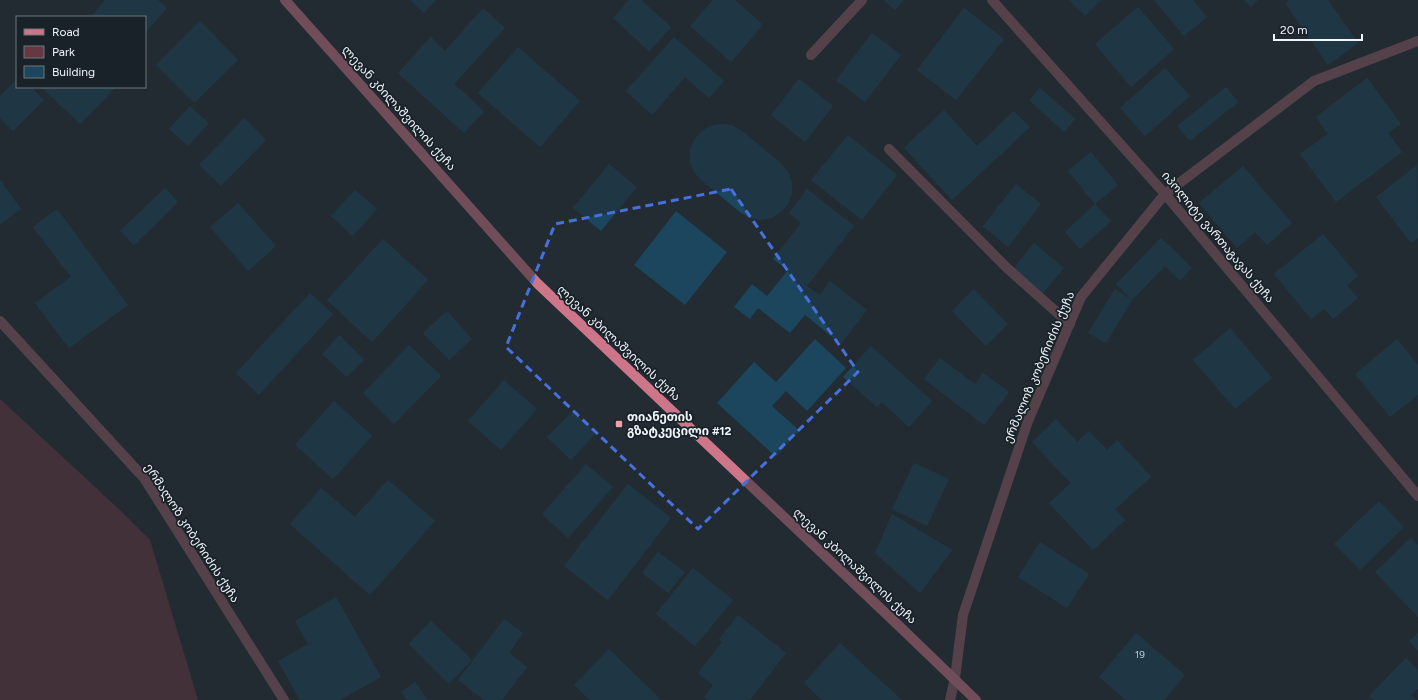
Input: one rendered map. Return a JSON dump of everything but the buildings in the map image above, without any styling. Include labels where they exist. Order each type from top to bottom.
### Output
[{"type":"main road","name":"ლევან კბილაშვილის ქუჩა","points":[[285,0],[536,283],[955,678],[976,700]]},
{"type":"street","points":[[811,55],[862,0]]},
{"type":"street","name":"იპოლიტე ვართაგავას ქუჩა","points":[[992,0],[1165,194],[1418,496]]},
{"type":"street","name":"ერმალოზ კობერიძის ქუჩა","points":[[950,700],[955,678],[963,615],[1028,421],[1081,297],[1165,194],[1314,81],[1418,41]]},
{"type":"street","points":[[889,149],[1008,268],[1070,324]]},
{"type":"street","name":"ერმალოზ კობერიძის ქუჩა","points":[[0,321],[144,478],[284,700]]},
{"type":"highlighted area","points":[[731,189],[858,372],[698,529],[506,347],[555,224]]},
{"type":"green space","points":[[0,399],[122,512],[150,540],[198,700],[0,700]]},
{"type":"place","name":"თიანეთის გზატკეცილი #12","points":[[619,424]]}]
